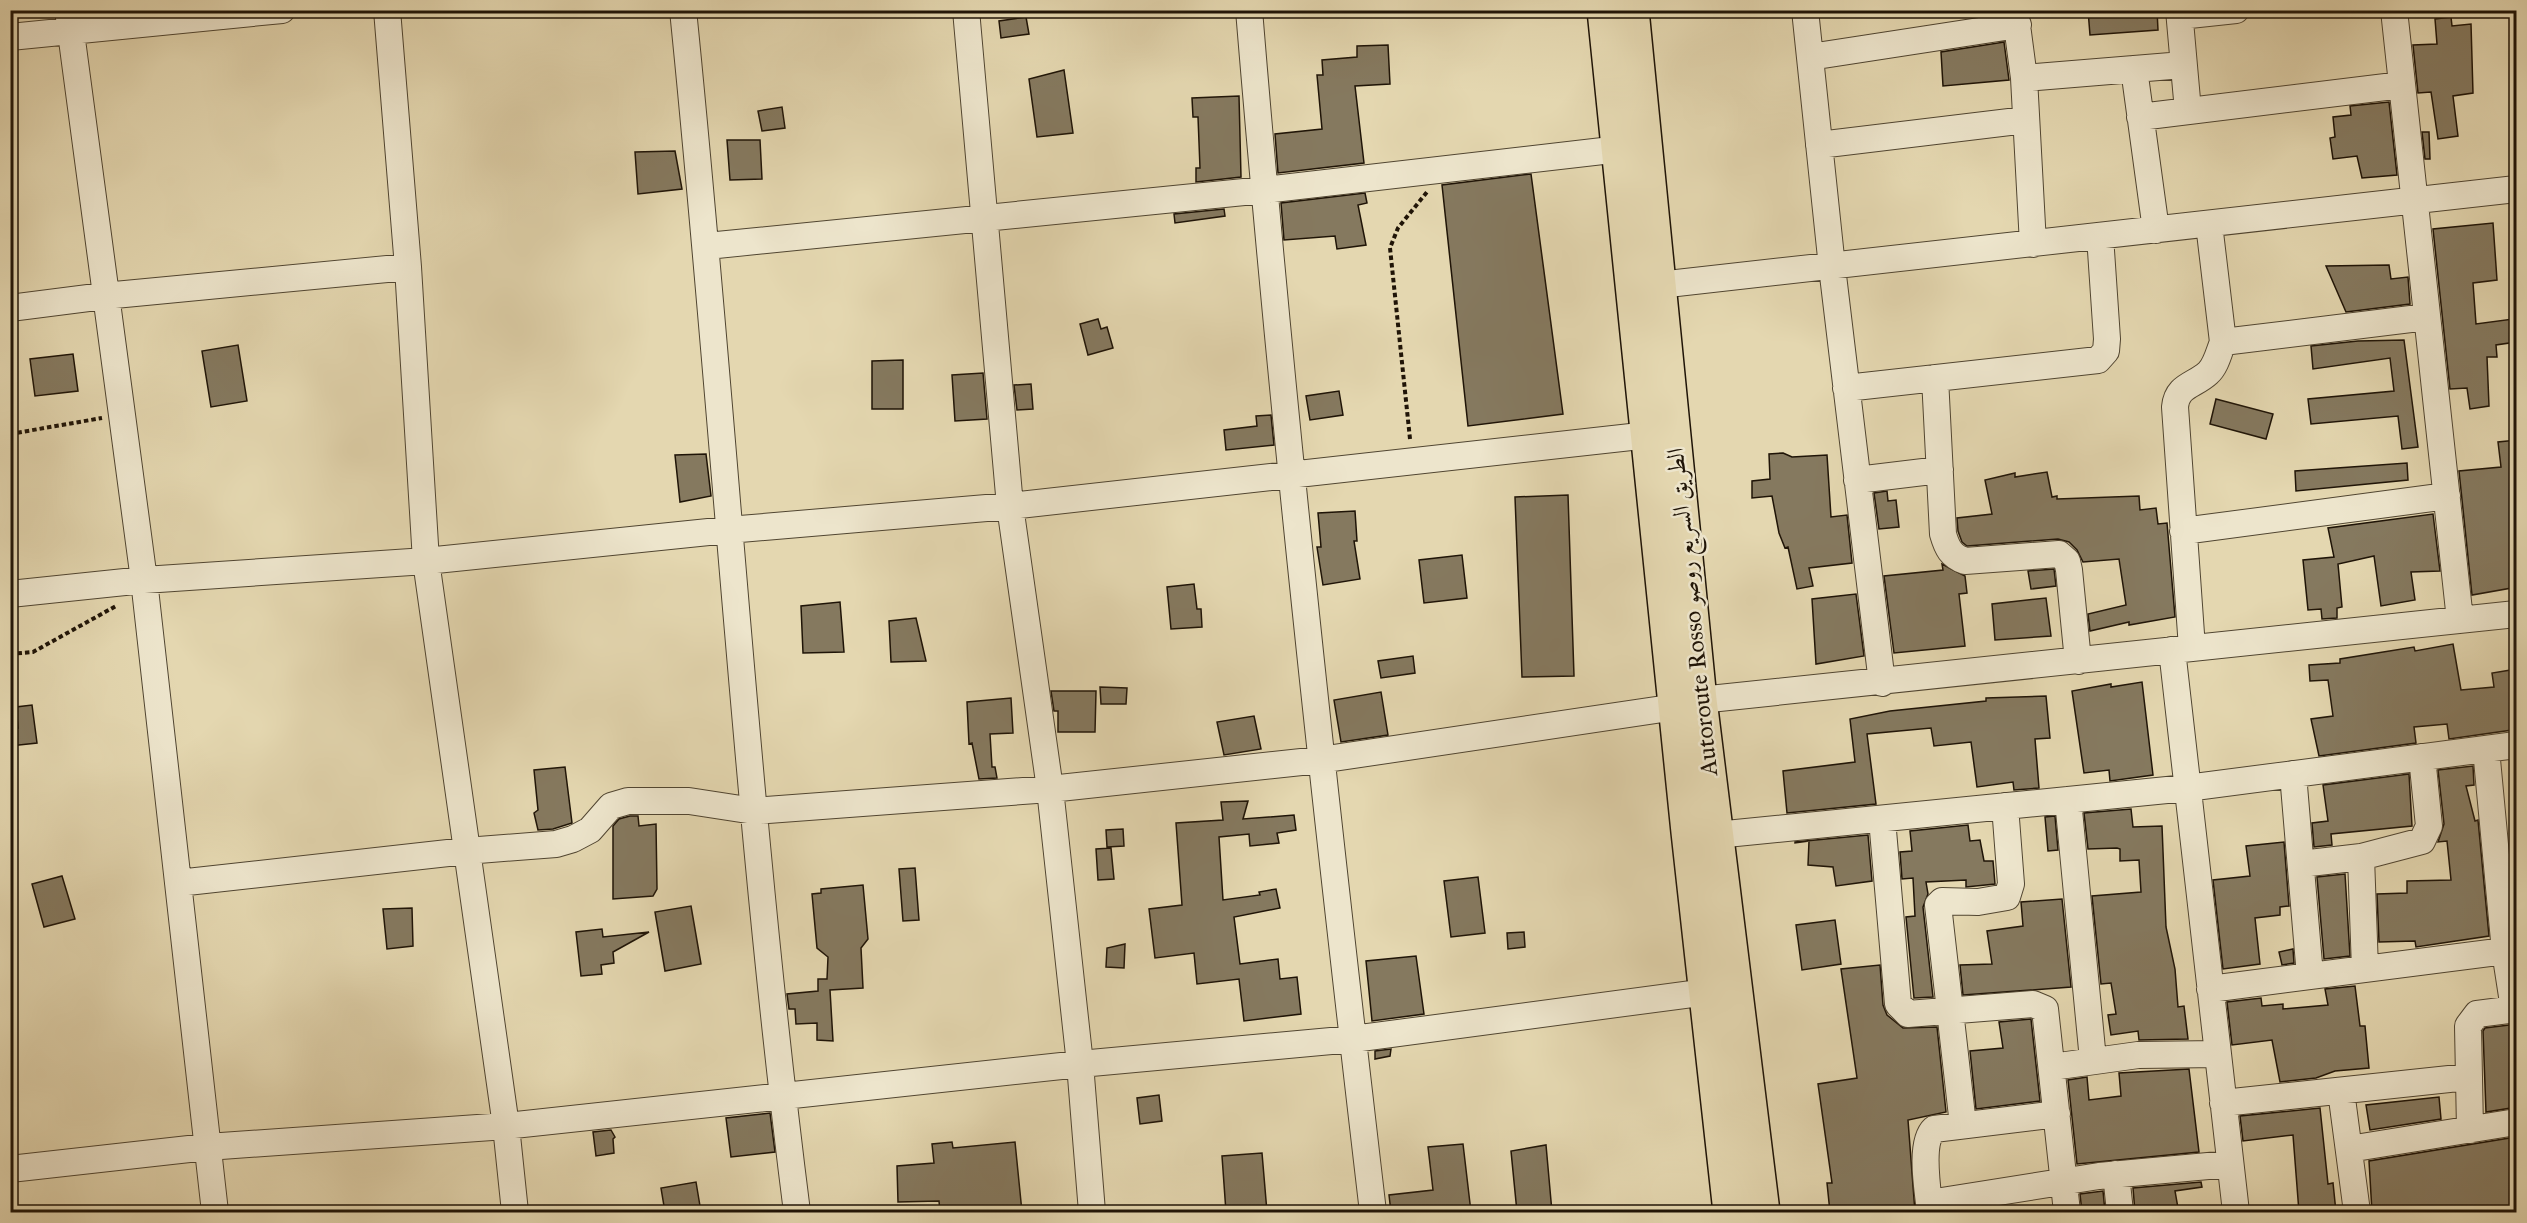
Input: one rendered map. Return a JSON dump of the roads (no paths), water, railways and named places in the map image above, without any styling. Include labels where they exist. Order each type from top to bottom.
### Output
[{"type":"highway","name":"Autoroute Rosso الطريق السريع روصو","points":[[1604,10],[1648,435],[1688,704],[1716,835],[1763,1212]]},
{"type":"highway","name":"Autoroute Rosso الطريق السريع روصو","points":[[1632,10],[1659,285],[1707,992],[1730,1212]]},
{"type":"street","points":[[10,37],[68,21],[282,10]]},
{"type":"street","points":[[387,10],[408,267],[426,561],[506,1126],[514,1212]]},
{"type":"street","points":[[683,10],[707,246],[728,530],[754,811],[782,1096],[797,1212]]},
{"type":"street","points":[[966,10],[1010,506],[1050,789],[1080,1064],[1092,1212]]},
{"type":"street","points":[[1249,10],[1264,190],[1320,760],[1373,1212]]},
{"type":"street","points":[[1805,10],[1832,267],[1882,683]]},
{"type":"street","points":[[2188,111],[2180,13],[2236,10]]},
{"type":"street","points":[[2394,10],[2460,620]]},
{"type":"street","points":[[1810,57],[2016,18],[2024,78],[2033,244]]},
{"type":"street","points":[[68,21],[144,580],[215,1212]]},
{"type":"street","points":[[2024,78],[2183,65]]},
{"type":"street","points":[[2134,69],[2156,230]]},
{"type":"street","points":[[2140,117],[2402,85]]},
{"type":"street","points":[[1819,145],[2026,120]]},
{"type":"street","points":[[707,246],[1264,190],[1620,149]]},
{"type":"street","points":[[1659,285],[2517,189]]},
{"type":"street","points":[[2209,224],[2223,342],[2208,374],[2182,388],[2175,398],[2184,531],[2182,649],[2187,788],[2236,1212]]},
{"type":"street","points":[[1846,388],[2098,360],[2104,356],[2107,339],[2100,236]]},
{"type":"street","points":[[10,308],[104,296],[408,267]]},
{"type":"street","points":[[2223,342],[2427,317]]},
{"type":"street","points":[[1935,378],[1943,534],[1947,548],[1956,558],[1965,561],[2059,554],[2067,561],[2078,661]]},
{"type":"street","points":[[10,594],[144,580],[426,561],[728,530],[1010,506],[1648,435]]},
{"type":"street","points":[[1857,480],[1940,470]]},
{"type":"street","points":[[2184,531],[2447,496]]},
{"type":"street","points":[[178,883],[466,851],[556,844],[573,839],[590,830],[611,806],[628,801],[689,801],[754,811],[1050,789],[1320,760],[1688,704],[2517,614]]},
{"type":"street","points":[[1716,835],[2187,788],[2517,745]]},
{"type":"street","points":[[2470,1130],[2468,1026],[2474,1016],[2515,1009],[2505,951],[2486,749]]},
{"type":"street","points":[[2301,864],[2361,857],[2422,841],[2427,834],[2422,757]]},
{"type":"street","points":[[2293,774],[2310,976]]},
{"type":"street","points":[[2068,800],[2093,1060]]},
{"type":"street","points":[[1963,1125],[1938,905],[1942,901],[1995,901],[2007,897],[2011,884],[2005,806]]},
{"type":"street","points":[[1882,819],[1898,1004],[1908,1014],[2038,1005],[2045,1009],[2067,1212]]},
{"type":"street","points":[[2361,857],[2366,969]]},
{"type":"street","points":[[2210,988],[2505,951]]},
{"type":"street","points":[[10,1169],[207,1147],[506,1126],[1080,1064],[1353,1039],[1707,992]]},
{"type":"street","points":[[2052,1067],[2138,1055],[2218,1054]]},
{"type":"street","points":[[2223,1103],[2468,1077]]},
{"type":"street","points":[[2341,1091],[2358,1212]]},
{"type":"street","points":[[2057,1114],[1934,1129],[1927,1138],[1930,1208],[2116,1174],[2230,1164]]},
{"type":"street","points":[[2349,1149],[2517,1122]]},
{"type":"street","points":[[2116,1174],[2120,1212]]}]
